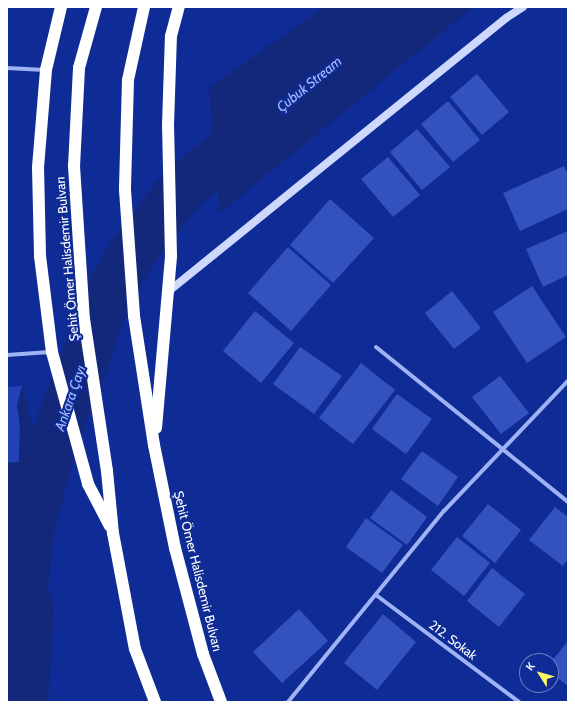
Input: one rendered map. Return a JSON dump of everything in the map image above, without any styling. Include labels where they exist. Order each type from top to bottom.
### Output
[{"type":"highway","name":"Şehit Ömer Halisdemir Bulvarı","points":[[61,7],[46,70],[38,167],[40,256],[52,352],[88,484],[113,533]]},
{"type":"highway","name":"Şehit Ömer Halisdemir Bulvarı","points":[[96,7],[78,68],[74,166],[84,319],[107,471],[113,533],[135,649],[154,702]]},
{"type":"highway","name":"Şehit Ömer Halisdemir Bulvarı","points":[[144,7],[128,80],[125,190],[134,316],[154,445],[179,564],[203,654],[221,702]]},
{"type":"highway","name":"Şehit Ömer Halisdemir Bulvarı","points":[[154,445],[171,256],[168,125],[171,36],[179,7]]},
{"type":"street","points":[[169,291],[506,18],[523,7]]},
{"type":"street","points":[[7,68],[46,70]]},
{"type":"street","points":[[376,347],[568,502]]},
{"type":"street","points":[[7,355],[52,352]]},
{"type":"street","points":[[288,702],[444,512],[568,380]]},
{"type":"street","name":"212. Sokak","points":[[376,594],[519,702]]},
{"type":"shaded area","points":[[22,386],[17,405],[20,425],[19,462],[7,463],[7,387]]},
{"type":"water","name":"Çubuk Stream","points":[[324,7],[473,7],[220,213],[209,88]]},
{"type":"water","points":[[22,386],[51,491],[54,527],[48,589],[54,607],[48,702],[7,702],[7,463],[19,462],[20,425],[17,405]]},
{"type":"building","points":[[477,74],[509,112],[482,135],[450,97]]},
{"type":"building","points":[[448,101],[480,140],[453,162],[421,124]]},
{"type":"building","points":[[417,129],[450,167],[422,190],[390,152]]},
{"type":"building","points":[[388,157],[420,195],[393,217],[361,179]]},
{"type":"building","points":[[564,166],[568,175],[568,209],[520,231],[503,193]]},
{"type":"building","points":[[330,199],[374,238],[333,283],[290,245]]},
{"type":"building","points":[[568,231],[568,275],[543,287],[526,249]]},
{"type":"building","points":[[288,247],[331,285],[291,331],[248,293]]},
{"type":"building","points":[[532,286],[566,337],[527,363],[493,312]]},
{"type":"building","points":[[452,291],[481,328],[454,349],[425,313]]},
{"type":"building","points":[[255,311],[294,343],[261,383],[223,351]]},
{"type":"building","points":[[300,347],[342,376],[314,414],[273,384]]},
{"type":"building","points":[[361,363],[395,390],[353,444],[319,418]]},
{"type":"building","points":[[500,376],[529,413],[501,434],[472,397]]},
{"type":"building","points":[[397,394],[432,419],[406,454],[372,429]]},
{"type":"building","points":[[422,451],[458,477],[438,506],[401,479]]},
{"type":"building","points":[[391,490],[427,517],[407,545],[370,518]]},
{"type":"building","points":[[488,504],[521,530],[495,563],[462,536]]},
{"type":"building","points":[[555,507],[568,517],[568,559],[563,566],[529,540]]},
{"type":"building","points":[[366,518],[403,545],[382,573],[346,547]]},
{"type":"building","points":[[457,537],[490,563],[464,596],[431,570]]},
{"type":"building","points":[[492,568],[525,594],[499,627],[467,601]]},
{"type":"building","points":[[299,609],[328,641],[282,683],[253,652]]},
{"type":"building","points":[[383,614],[416,642],[377,690],[344,663]]},
{"type":"building","points":[[568,641],[568,686],[559,679],[558,653]]},
{"type":"waterway","name":"Ankara Çayı","points":[[29,535],[49,456],[66,407],[85,360],[97,322],[113,286],[133,252],[174,198],[194,179],[266,118]]}]
